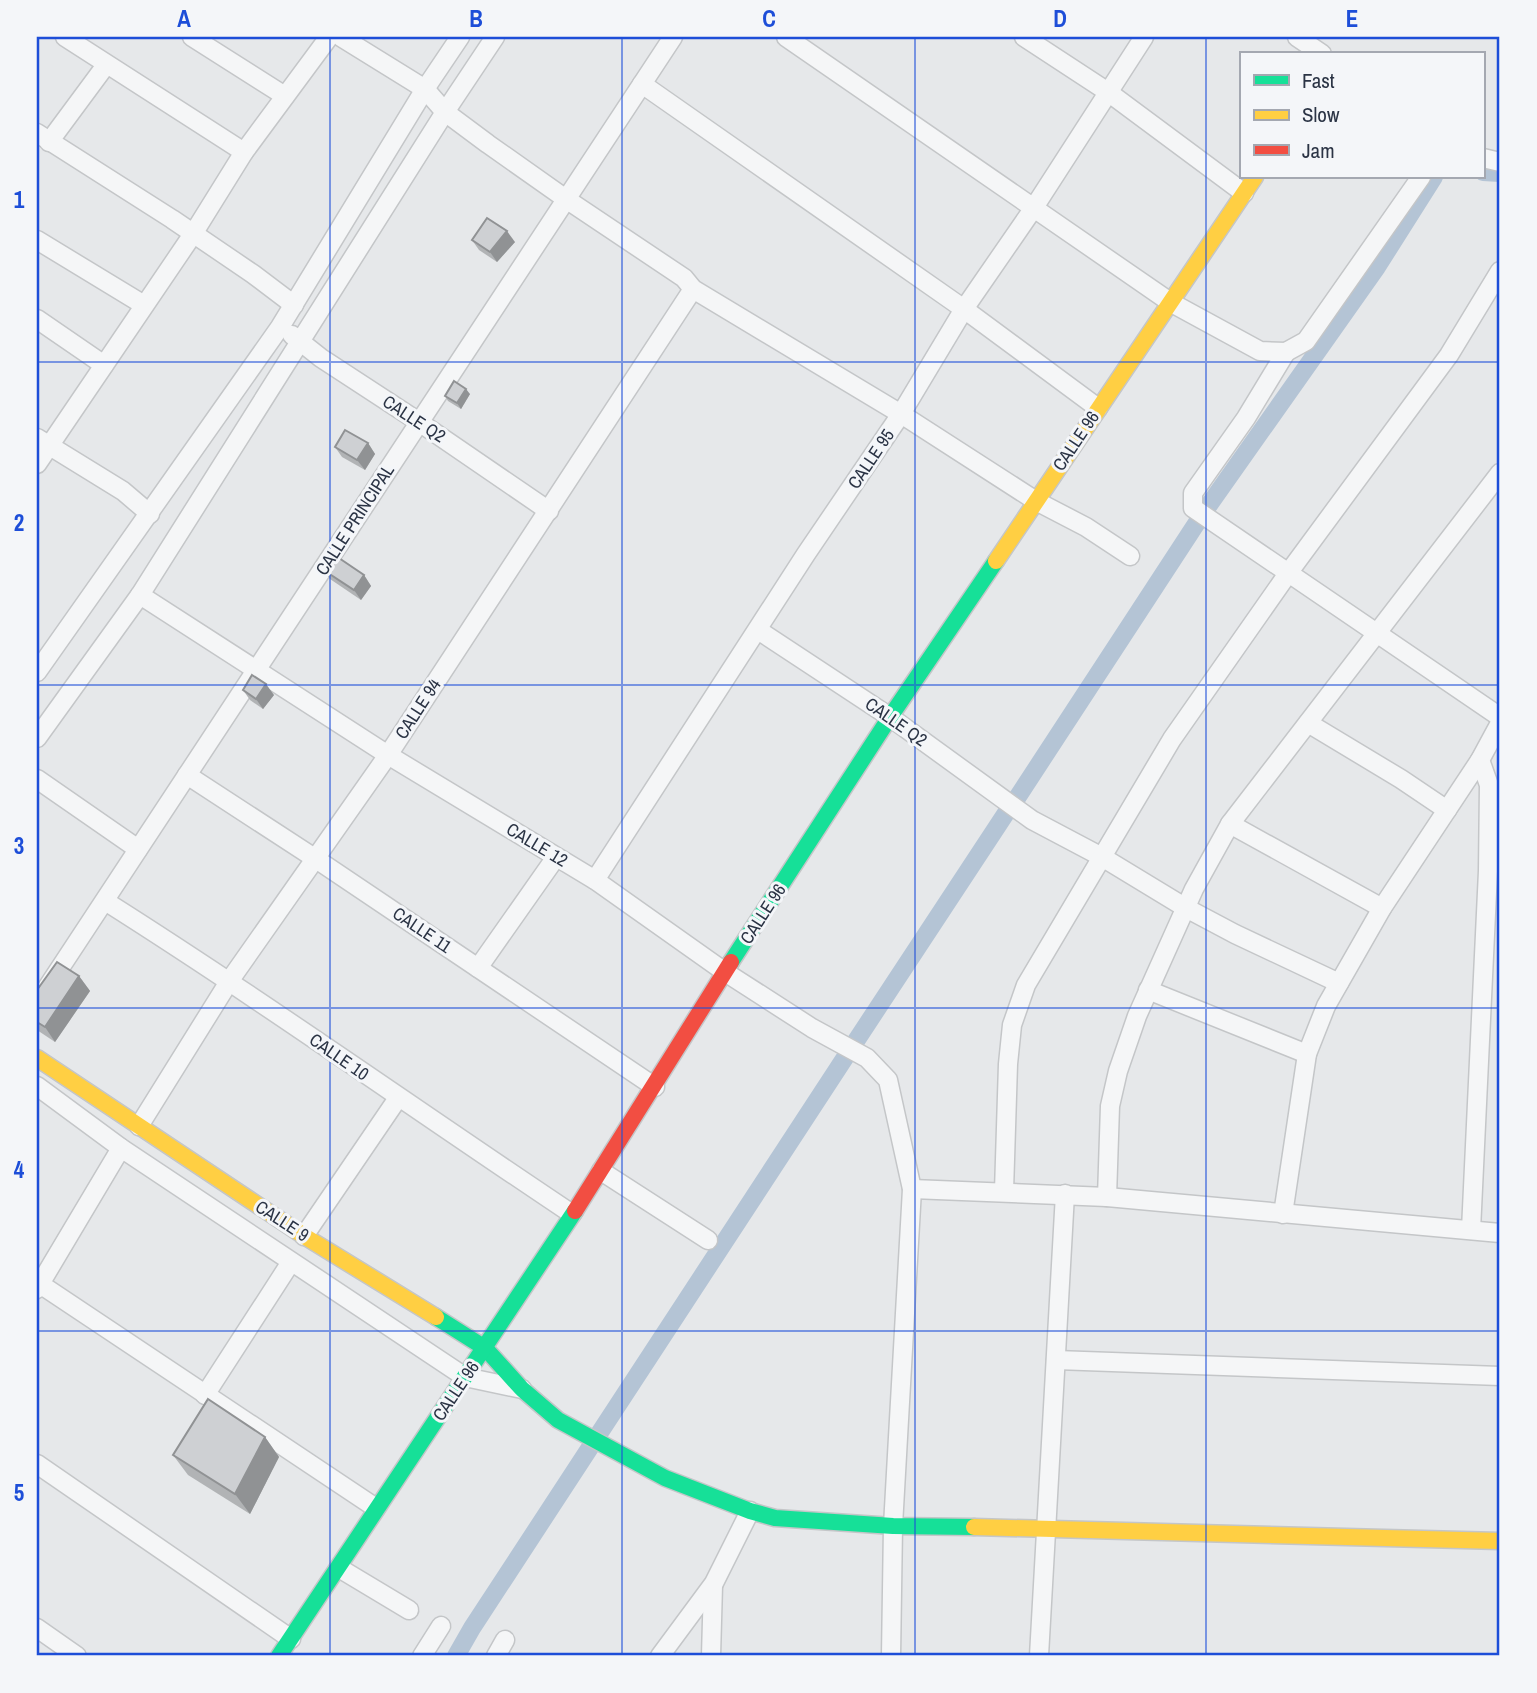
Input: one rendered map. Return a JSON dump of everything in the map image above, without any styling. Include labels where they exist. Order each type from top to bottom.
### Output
[{"type":"street","points":[[65,37],[244,152]]},
{"type":"street","points":[[192,37],[285,96]]},
{"type":"street","points":[[37,464],[43,442],[104,365],[244,152],[330,37]]},
{"type":"street","points":[[341,37],[425,89],[445,112],[566,199],[684,278],[693,289],[1130,556]]},
{"type":"street","points":[[37,671],[280,327],[425,89],[460,37]]},
{"type":"street","points":[[37,737],[140,595],[299,341],[495,37]]},
{"type":"street","name":"CALLE PRINCIPAL","points":[[37,1003],[673,37]]},
{"type":"street","points":[[786,37],[1170,302],[1260,351],[1286,352],[1307,341],[1420,178]]},
{"type":"street","points":[[1024,37],[1108,92],[1244,193]]},
{"type":"street","name":"CALLE 95","points":[[595,880],[901,414],[964,309],[1033,209],[1144,37]]},
{"type":"street","points":[[1297,37],[1319,52]]},
{"type":"street","points":[[106,65],[43,137],[193,233],[294,305]]},
{"type":"street","points":[[642,83],[964,309],[1098,408]]},
{"type":"street","name":"CALLE 96","points":[[279,1656],[601,1171],[725,972],[890,717],[1254,178]]},
{"type":"street","points":[[37,240],[144,305]]},
{"type":"street","points":[[1004,1191],[1012,1024],[1026,985],[1172,739],[1289,572],[1449,355],[1500,271]]},
{"type":"street","name":"CALLE 94","points":[[139,1126],[230,980],[388,755],[693,289]]},
{"type":"street","points":[[37,319],[104,365]]},
{"type":"street","name":"CALLE Q2","points":[[280,327],[321,358],[549,511]]},
{"type":"street","points":[[1286,352],[1246,418],[1193,492],[1193,509],[1500,717]]},
{"type":"street","points":[[43,442],[123,491],[150,514]]},
{"type":"street","points":[[1107,1196],[1110,1106],[1137,1016],[1194,889],[1230,824],[1500,473]]},
{"type":"street","name":"CALLE 12","points":[[140,595],[388,755],[595,880],[725,972],[812,1028],[867,1058],[888,1080],[912,1189],[893,1526],[891,1656]]},
{"type":"street","name":"CALLE Q2","points":[[758,630],[890,717],[1032,820],[1186,908],[1339,983]]},
{"type":"street","points":[[1308,723],[1447,810]]},
{"type":"street","points":[[1283,1214],[1307,1054],[1326,1006],[1382,908],[1480,760],[1500,723]]},
{"type":"street","points":[[1471,1230],[1488,872],[1489,785],[1480,760]]},
{"type":"street","name":"CALLE 11","points":[[187,775],[655,1087]]},
{"type":"street","points":[[37,779],[138,849]]},
{"type":"street","points":[[1230,824],[1382,908]]},
{"type":"street","points":[[478,968],[556,857]]},
{"type":"street","name":"CALLE 10","points":[[105,901],[230,980],[398,1098],[572,1214]]},
{"type":"street","points":[[1148,990],[1307,1054]]},
{"type":"street","name":"CALLE 9","points":[[37,1058],[304,1236],[485,1348],[522,1390],[558,1420],[665,1478],[750,1511],[775,1518],[893,1526],[1048,1527],[1500,1541]]},
{"type":"street","name":"CALLE 9","points":[[37,1086],[121,1148],[465,1377],[522,1390]]},
{"type":"street","points":[[304,1236],[398,1098]]},
{"type":"street","points":[[121,1148],[38,1285],[376,1508]]},
{"type":"street","points":[[601,1171],[708,1240]]},
{"type":"street","points":[[912,1189],[1107,1196],[1500,1233]]},
{"type":"street","points":[[1040,1656],[1065,1194]]},
{"type":"street","points":[[205,1395],[291,1262]]},
{"type":"street","points":[[1056,1360],[1500,1376]]},
{"type":"street","points":[[37,1464],[291,1639]]},
{"type":"street","points":[[660,1656],[713,1585],[750,1511]]},
{"type":"street","points":[[339,1568],[409,1610]]},
{"type":"street","points":[[711,1656],[713,1585]]},
{"type":"street","points":[[422,1656],[441,1626]]},
{"type":"street","points":[[37,1628],[77,1656]]},
{"type":"street","points":[[496,1656],[505,1640]]},
{"type":"building","points":[[487,218],[507,231],[490,252],[472,240]]},
{"type":"building","points":[[454,381],[466,389],[457,403],[445,396]]},
{"type":"building","points":[[345,430],[368,443],[357,460],[335,447]]},
{"type":"building","points":[[333,554],[364,575],[354,590],[322,569]]},
{"type":"building","points":[[252,675],[266,684],[256,699],[243,690]]},
{"type":"building","points":[[57,962],[79,976],[45,1027],[37,1022],[37,990]]},
{"type":"building","points":[[208,1399],[265,1437],[235,1494],[173,1455]]},
{"type":"waterway","points":[[1484,172],[1500,173]]},
{"type":"waterway","points":[[1209,505],[1377,267],[1433,178]]},
{"type":"waterway","points":[[1015,801],[1198,521]]},
{"type":"waterway","points":[[854,1044],[1010,807]]},
{"type":"waterway","points":[[456,1656],[848,1053]]},
{"type":"traffic: fast","points":[[731,962],[890,717],[996,561]]},
{"type":"traffic: fast","points":[[279,1656],[575,1211]]},
{"type":"traffic: fast","points":[[436,1317],[485,1348],[522,1389],[558,1420],[665,1478],[775,1518],[893,1526],[974,1527]]},
{"type":"traffic: slow","points":[[996,561],[1254,178]]},
{"type":"traffic: slow","points":[[37,1058],[304,1236],[436,1317]]},
{"type":"traffic: slow","points":[[974,1527],[1500,1541]]},
{"type":"traffic: jam","points":[[575,1211],[731,962]]}]
